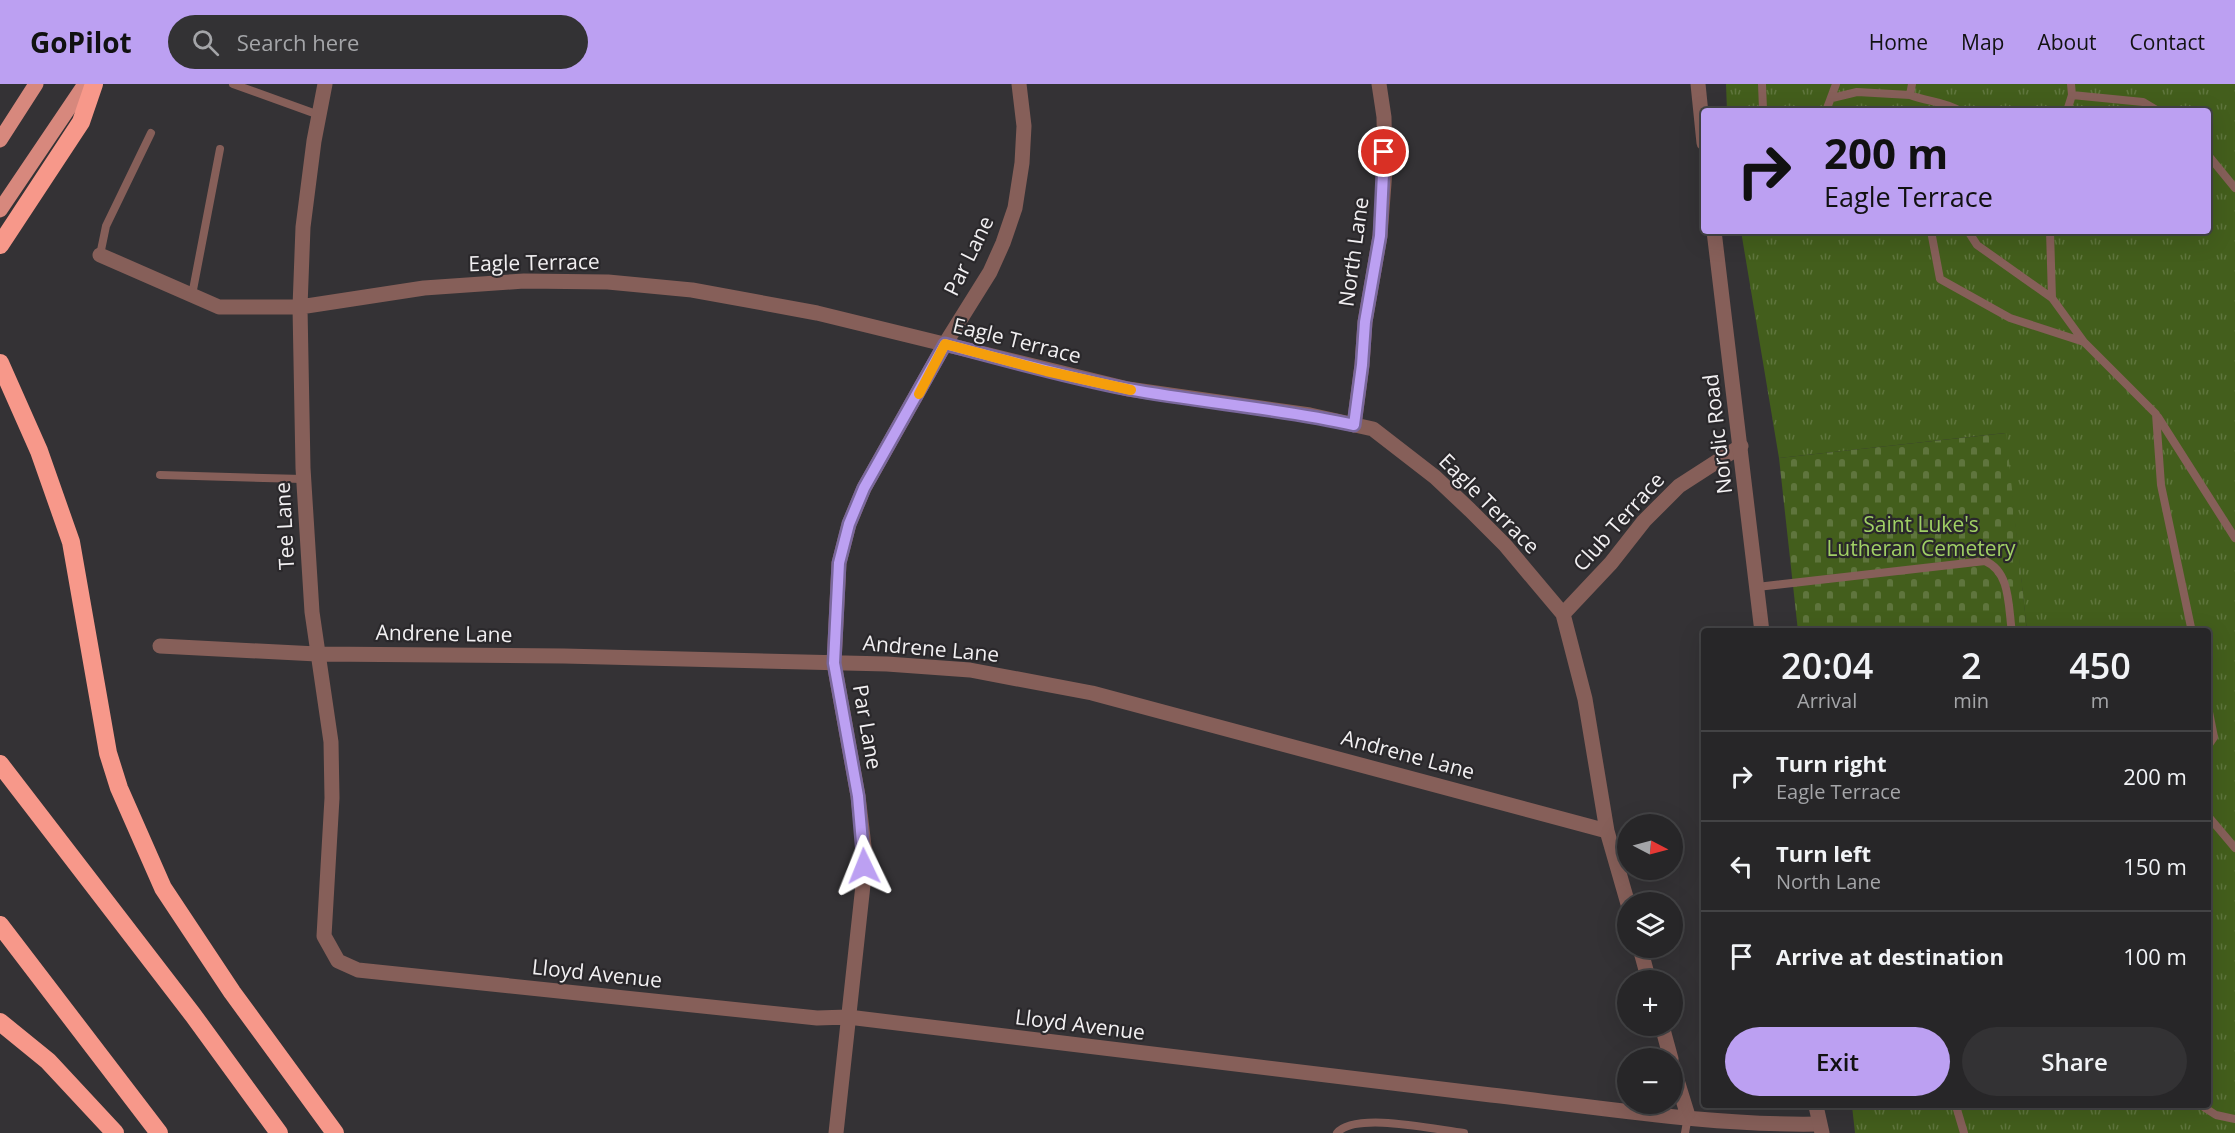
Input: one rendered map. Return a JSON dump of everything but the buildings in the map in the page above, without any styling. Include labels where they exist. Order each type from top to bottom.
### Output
[{"type":"highway","points":[[0,245],[81,122],[94,84]]},
{"type":"highway","points":[[0,363],[39,451],[71,542],[108,753],[119,788],[163,888],[232,992],[335,1133]]},
{"type":"highway","points":[[0,764],[179,997],[279,1133]]},
{"type":"highway","points":[[0,925],[159,1133]]},
{"type":"highway","points":[[0,1022],[48,1061],[115,1133]]},
{"type":"main road","points":[[0,140],[36,84]]},
{"type":"main road","points":[[0,210],[85,84]]},
{"type":"street","name":"Tee Lane","points":[[325,84],[303,227],[300,307],[303,479],[312,612],[331,742],[331,822],[324,936],[339,961]]},
{"type":"street","name":"Par Lane","points":[[836,1133],[863,885],[864,846],[858,796],[834,663],[839,563],[849,524],[879,459],[922,388],[945,344],[990,272],[1003,243],[1015,208],[1022,163],[1023,135],[1019,84]]},
{"type":"street","name":"North Lane","points":[[1354,425],[1365,322],[1382,214],[1384,128],[1379,84]]},
{"type":"street","points":[[1698,84],[1701,114]]},
{"type":"street","name":"Nordic Road","points":[[1714,234],[1762,628]]},
{"type":"street","name":"Eagle Terrace","points":[[100,255],[219,307],[300,307],[459,285],[524,281],[608,282],[692,290],[758,301],[1128,389],[1310,415],[1373,429],[1435,477],[1505,545],[1563,614],[1585,699],[1607,831],[1625,892]]},
{"type":"street","name":"Club Terrace","points":[[1563,614],[1611,563],[1644,521],[1679,486],[1741,446]]},
{"type":"street","name":"Andrene Lane","points":[[160,646],[318,654],[834,663],[970,670],[1092,693],[1607,831]]},
{"type":"street","name":"Lloyd Avenue","points":[[339,961],[358,970],[817,1018],[848,1017],[1391,1084],[1820,1129]]},
{"type":"street","points":[[1683,1100],[1688,1116]]},
{"type":"street","points":[[1816,1108],[1820,1129]]},
{"type":"lane","points":[[233,84],[319,115]]},
{"type":"lane","points":[[1762,84],[1763,108]]},
{"type":"lane","points":[[1827,108],[1836,84]]},
{"type":"lane","points":[[1910,95],[1912,84]]},
{"type":"lane","points":[[2068,108],[2072,95],[2071,84]]},
{"type":"lane","points":[[1832,98],[1857,92],[1910,95],[1926,101],[1946,102],[1955,108]]},
{"type":"lane","points":[[2072,95],[2143,102],[2153,108]]},
{"type":"lane","points":[[100,255],[106,226],[151,133]]},
{"type":"lane","points":[[192,295],[220,149]]},
{"type":"lane","points":[[2211,159],[2235,188]]},
{"type":"lane","points":[[1932,234],[1940,279],[2010,318],[2084,342]]},
{"type":"lane","points":[[1970,234],[1977,245],[2052,298],[2084,342],[2156,414],[2235,538]]},
{"type":"lane","points":[[2050,234],[2052,298]]},
{"type":"lane","points":[[2156,414],[2161,485],[2191,628]]},
{"type":"lane","points":[[160,475],[303,479]]},
{"type":"lane","points":[[1757,587],[1985,561],[1994,565],[2005,584],[2011,628]]},
{"type":"lane","points":[[2211,722],[2214,737],[2211,742]]},
{"type":"lane","points":[[2211,820],[2235,848]]},
{"type":"lane","points":[[1957,1108],[1964,1133]]},
{"type":"lane","points":[[2205,1108],[2216,1115],[2235,1119]]},
{"type":"lane","points":[[1685,1133],[1688,1116]]},
{"type":"lane","points":[[1336,1133],[1342,1127],[1369,1122],[1464,1133]]},
{"type":"green space","points":[[1726,84],[2235,84],[2235,1133],[1855,1133],[1852,1108],[2211,1108],[2211,628],[2027,628],[2005,433],[1779,458],[1742,234],[2211,234],[2211,108],[1727,108]]},
{"type":"green space","name":"Saint Luke's Lutheran Cemetery","points":[[2006,433],[2027,628],[1798,628],[1779,458]]},
{"type":"slow traffic","points":[[919,394],[945,344],[1046,371],[1131,390]]},
{"type":"route","points":[[864,866],[858,796],[834,663],[839,563],[849,524],[864,488],[945,344],[1046,371],[1128,389],[1310,415],[1354,425],[1365,322],[1380,236],[1385,170],[1384,152]]}]
